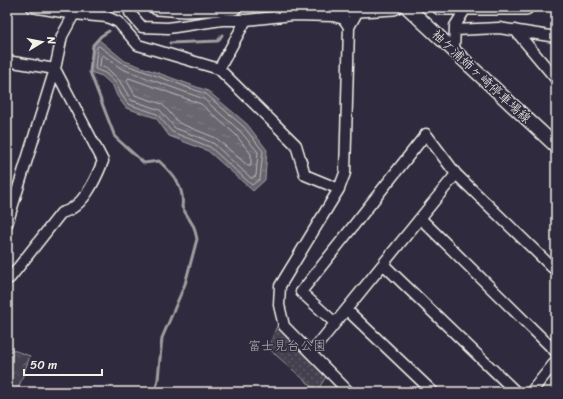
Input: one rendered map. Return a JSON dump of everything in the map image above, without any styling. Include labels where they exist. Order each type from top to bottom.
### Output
[{"type":"highway","points":[[157,7],[184,9],[234,7]]},
{"type":"highway","points":[[289,7],[394,7]]},
{"type":"highway","points":[[440,7],[526,7]]},
{"type":"main road","name":"袖ケ浦姉ヶ崎停車場線","points":[[407,7],[556,146]]},
{"type":"street","points":[[32,7],[74,14],[107,17],[118,22],[138,45],[219,69],[296,145],[305,175],[339,189]]},
{"type":"street","points":[[349,392],[284,326],[279,305],[280,286],[339,189],[345,173],[347,144],[349,27],[360,8]]},
{"type":"street","points":[[454,50],[455,26],[466,8]]},
{"type":"street","points":[[130,13],[142,27],[168,28],[222,20],[246,20],[293,15],[332,16],[344,19],[349,27]]},
{"type":"street","points":[[7,224],[55,69],[62,36],[74,14]]},
{"type":"street","points":[[219,69],[246,20]]},
{"type":"street","points":[[455,30],[499,28],[556,37]]},
{"type":"street","points":[[515,30],[556,79]]},
{"type":"street","points":[[7,61],[55,69]]},
{"type":"street","points":[[7,279],[10,278],[61,213],[71,211],[93,185],[103,161],[55,69]]},
{"type":"street","points":[[335,323],[301,292],[426,134],[456,174],[556,271]]},
{"type":"street","points":[[311,353],[384,265],[456,174]]},
{"type":"street","points":[[421,219],[556,352]]},
{"type":"street","points":[[384,265],[516,392]]},
{"type":"street","points":[[347,310],[433,392]]},
{"type":"street","points":[[531,392],[556,361]]},
{"type":"green space","name":"富士見台公園","points":[[281,316],[329,372],[317,391],[268,348]]},
{"type":"green space","points":[[7,348],[30,356],[17,392],[7,392]]},
{"type":"water","points":[[98,39],[125,61],[208,91],[247,124],[267,150],[265,180],[253,191],[208,151],[169,136],[156,118],[126,108],[117,96],[113,86],[102,76],[90,72],[93,45]]},
{"type":"waterway","points":[[109,31],[101,36],[93,45],[90,72],[115,137],[144,163],[159,161],[169,171],[180,187],[182,193],[182,207],[194,227],[197,239],[185,284],[162,338],[158,379],[155,392]]},
{"type":"waterway","points":[[170,43],[218,41],[222,35]]}]
